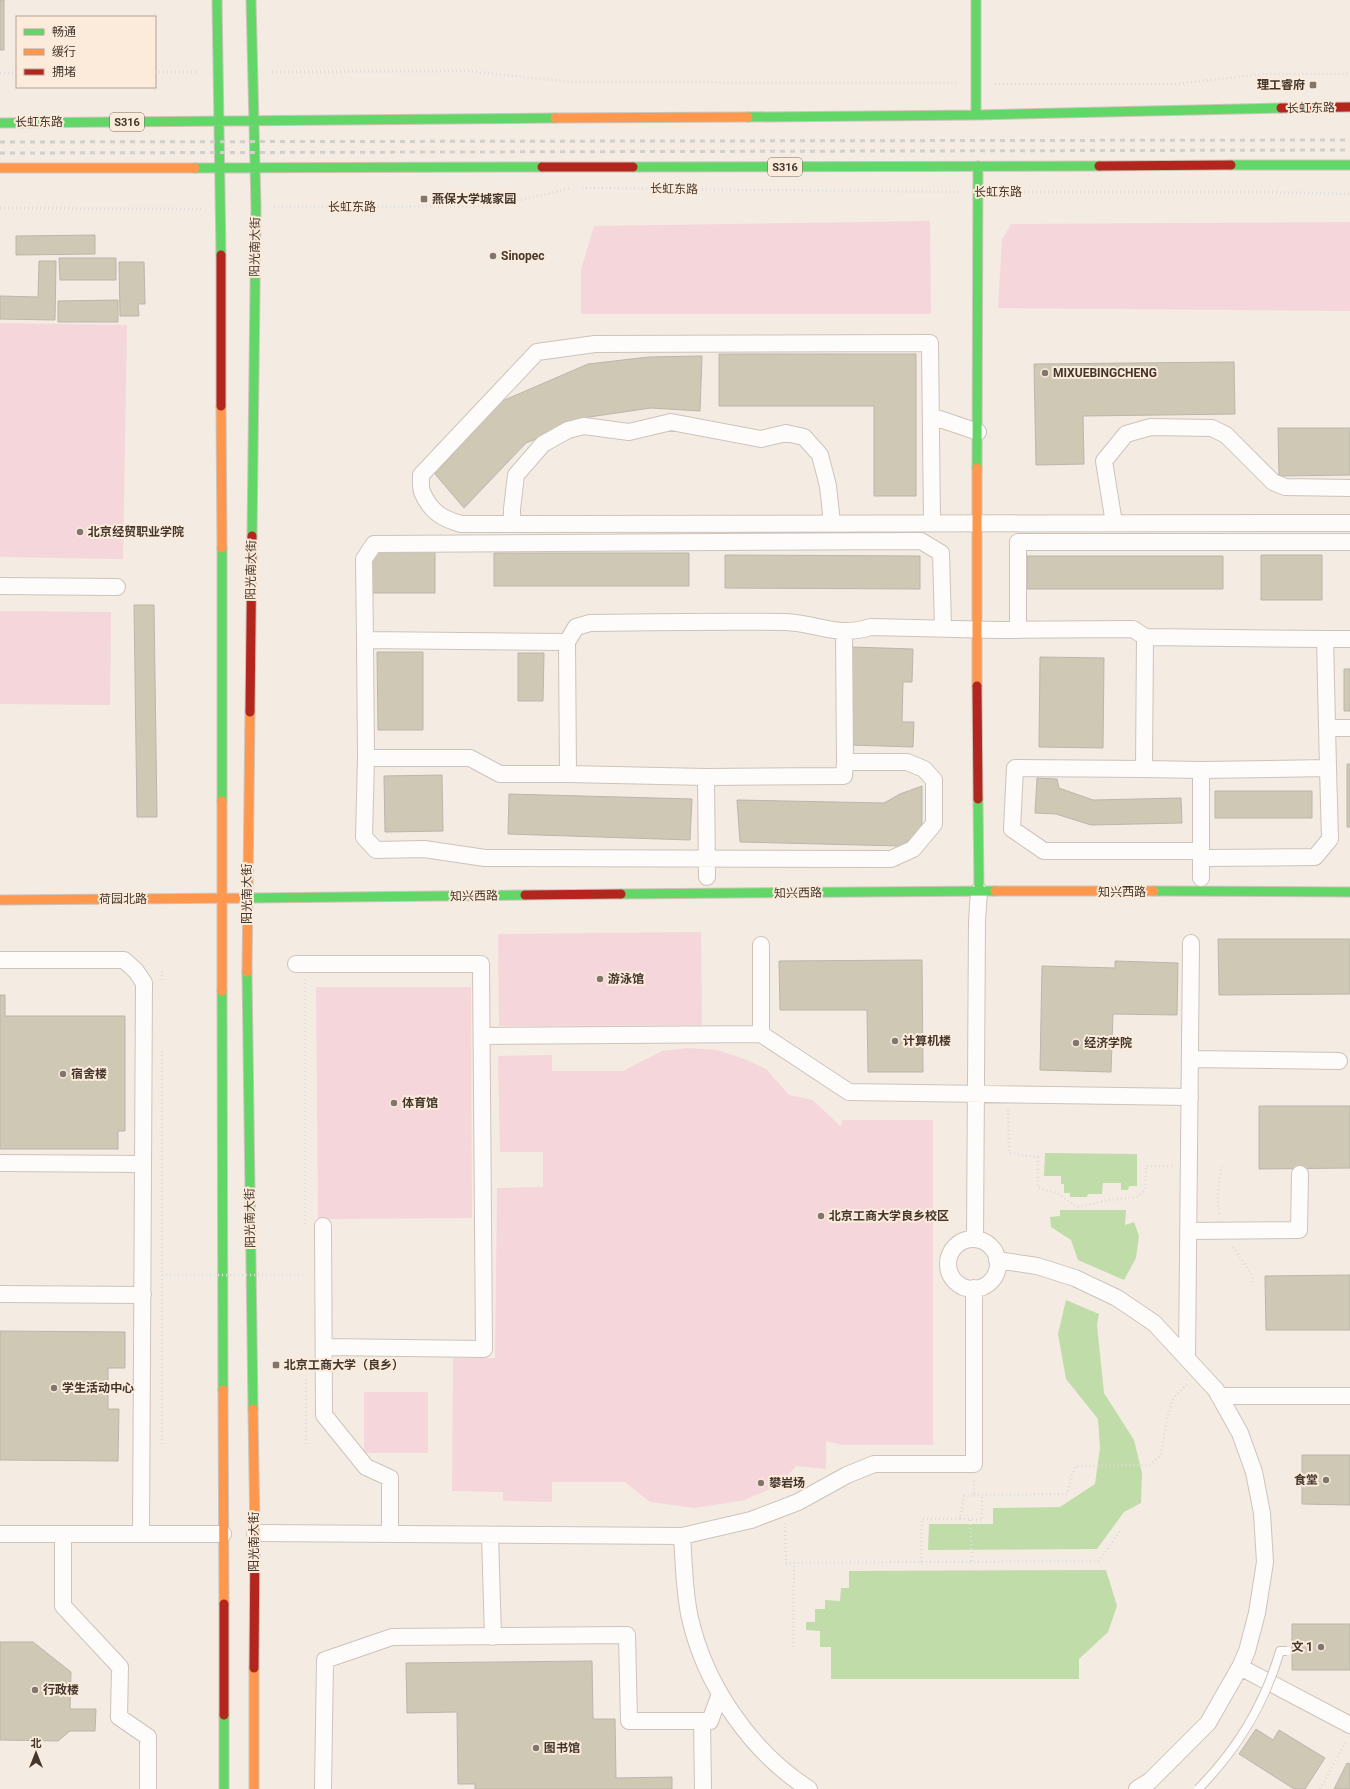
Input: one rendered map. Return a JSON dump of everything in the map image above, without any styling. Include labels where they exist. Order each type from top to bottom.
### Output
[{"type":"main road","points":[[217,0],[217,72],[221,209],[221,898],[224,1789]]},
{"type":"main road","name":"阳光南大街","points":[[251,0],[256,208],[247,898],[255,1533],[254,1789]]},
{"type":"main road","points":[[976,0],[976,115]]},
{"type":"main road","name":"长虹东路","points":[[0,122],[976,115],[1350,107]]},
{"type":"main road","name":"长虹东路","points":[[0,168],[1350,165]]},
{"type":"main road","points":[[978,166],[977,628],[979,891]]},
{"type":"main road","name":"知兴西路","points":[[247,898],[979,891],[1350,892]]},
{"type":"main road","name":"荷园北路","points":[[0,900],[247,898]]},
{"type":"street","points":[[932,523],[930,343],[595,344],[537,352],[420,475],[422,493],[434,510],[446,520],[461,524],[1350,523]]},
{"type":"street","points":[[931,416],[978,432]]},
{"type":"street","points":[[512,524],[512,509],[516,475],[543,444],[568,430],[584,426],[629,432],[671,422],[761,439],[786,433],[804,437],[820,455],[828,486],[832,523]]},
{"type":"street","points":[[1114,523],[1104,461],[1126,434],[1151,427],[1212,428],[1226,435],[1273,482],[1285,486],[1350,488]]},
{"type":"street","points":[[844,762],[907,762],[924,769],[934,780],[934,824],[913,849],[891,859],[485,858],[424,849],[376,850],[364,837],[366,758],[364,559],[374,544],[921,541],[941,553],[943,628]]},
{"type":"street","points":[[1018,630],[1018,542],[1350,542]]},
{"type":"street","points":[[0,586],[117,587]]},
{"type":"street","points":[[568,774],[567,642],[576,627],[590,622],[787,622],[844,632],[856,632],[871,627],[1018,630],[1133,629],[1145,637],[1350,639]]},
{"type":"street","points":[[366,758],[470,758],[500,774],[706,777],[844,776],[844,632]]},
{"type":"street","points":[[1144,769],[1145,637]]},
{"type":"street","points":[[1325,639],[1330,839],[1315,857],[1044,851],[1012,830],[1015,768],[1201,770],[1328,768]]},
{"type":"street","points":[[365,640],[567,642]]},
{"type":"street","points":[[1327,728],[1350,728]]},
{"type":"street","points":[[1201,770],[1201,878]]},
{"type":"street","points":[[706,777],[707,877]]},
{"type":"street","points":[[976,1239],[977,921],[979,891]]},
{"type":"street","points":[[1187,1358],[1191,943]]},
{"type":"street","points":[[761,945],[761,1034]]},
{"type":"street","points":[[0,960],[124,960],[136,971],[144,983],[141,1534]]},
{"type":"street","points":[[301,964],[481,964],[484,1349],[324,1347]]},
{"type":"street","points":[[482,1036],[761,1034],[849,1092],[1190,1097]]},
{"type":"street","points":[[1190,1059],[1339,1061]]},
{"type":"street","points":[[0,1163],[143,1164]]},
{"type":"street","points":[[1188,1231],[1299,1230],[1300,1174]]},
{"type":"street","points":[[323,1226],[324,1415],[366,1467],[390,1478],[390,1534]]},
{"type":"street","points":[[976,1239],[990,1246],[995,1253],[997,1260],[994,1276],[989,1283],[982,1287],[966,1288],[958,1284],[949,1271],[949,1255],[954,1248],[967,1240],[976,1239]]},
{"type":"street","points":[[997,1260],[1037,1266],[1075,1278],[1117,1298],[1154,1323],[1216,1390],[1240,1433],[1254,1472],[1262,1513],[1264,1562],[1257,1613],[1247,1651],[1240,1667],[1208,1723],[1150,1781],[1138,1789]]},
{"type":"street","points":[[255,1533],[682,1536],[750,1520],[785,1507],[798,1502],[847,1475],[874,1464],[974,1464],[974,1288]]},
{"type":"street","points":[[0,1294],[142,1295]]},
{"type":"street","points":[[1219,1396],[1350,1396]]},
{"type":"street","points":[[0,1534],[223,1534]]},
{"type":"street","points":[[63,1534],[63,1606],[120,1667],[119,1716],[148,1737],[148,1789]]},
{"type":"street","points":[[490,1535],[492,1637]]},
{"type":"street","points":[[682,1536],[690,1618],[700,1653],[720,1694],[744,1727],[771,1759],[800,1787]]},
{"type":"street","points":[[323,1789],[325,1660],[392,1637],[627,1635],[629,1721],[710,1720],[720,1694]]},
{"type":"street","points":[[1240,1667],[1350,1725]]},
{"type":"street","points":[[702,1721],[703,1789]]},
{"type":"lane","points":[[1198,1789],[1230,1751],[1243,1732],[1261,1700],[1274,1670],[1280,1651],[1287,1651]]},
{"type":"path","points":[[252,72],[466,71],[573,82],[976,84],[1176,84],[1263,74],[1350,74]]},
{"type":"path","points":[[156,72],[217,72]]},
{"type":"path","points":[[0,73],[16,73]]},
{"type":"path","name":"长虹东路","points":[[256,208],[496,206],[569,188],[978,192],[1263,192],[1350,194]]},
{"type":"path","points":[[0,208],[221,209]]},
{"type":"path","points":[[301,964],[305,1227]]},
{"type":"path","points":[[162,971],[162,986]]},
{"type":"path","points":[[162,1049],[162,1447]]},
{"type":"path","points":[[1008,1094],[1009,1153],[1038,1157],[1038,1188],[1057,1193],[1077,1207],[1108,1200],[1137,1197],[1145,1190],[1146,1166],[1189,1166]]},
{"type":"path","points":[[305,1267],[305,1283]]},
{"type":"path","points":[[162,1275],[305,1275]]},
{"type":"path","points":[[960,1519],[964,1496],[1067,1494],[1076,1466],[1150,1465],[1161,1455],[1167,1419],[1174,1397],[1199,1371]]},
{"type":"path","points":[[306,1375],[306,1444]]},
{"type":"path","points":[[974,1464],[974,1495]]},
{"type":"path","points":[[921,1562],[922,1519],[960,1519],[970,1522],[982,1520],[982,1496]]},
{"type":"path","points":[[785,1507],[786,1563],[1099,1561],[1121,1530]]},
{"type":"path","points":[[970,1522],[972,1562]]},
{"type":"path","points":[[793,1647],[794,1563]]},
{"type":"path","points":[[1320,1789],[1350,1734]]},
{"type":"shaded area","points":[[930,221],[931,314],[581,314],[581,270],[594,226]]},
{"type":"shaded area","points":[[1350,222],[1350,311],[998,308],[1002,240],[1011,224]]},
{"type":"shaded area","points":[[0,323],[127,325],[123,559],[0,557]]},
{"type":"shaded area","points":[[0,611],[111,612],[110,705],[0,704]]},
{"type":"shaded area","name":"游泳馆","points":[[701,932],[702,1025],[499,1026],[498,934]]},
{"type":"shaded area","name":"体育馆","points":[[316,987],[471,987],[472,1218],[318,1219]]},
{"type":"shaded area","points":[[688,1048],[717,1050],[744,1059],[766,1069],[789,1095],[813,1100],[841,1127],[842,1120],[933,1120],[933,1445],[842,1445],[826,1441],[826,1469],[796,1466],[779,1485],[745,1500],[695,1508],[650,1502],[625,1482],[552,1482],[552,1502],[503,1501],[503,1492],[452,1491],[453,1358],[495,1358],[497,1188],[543,1187],[543,1152],[500,1152],[498,1056],[552,1055],[552,1071],[623,1071],[662,1051]]},
{"type":"shaded area","points":[[1045,1153],[1137,1154],[1137,1186],[1129,1186],[1128,1190],[1121,1190],[1121,1183],[1103,1183],[1102,1194],[1088,1194],[1087,1197],[1070,1197],[1070,1193],[1064,1193],[1064,1184],[1061,1184],[1061,1176],[1044,1176]]},
{"type":"shaded area","points":[[1060,1210],[1126,1210],[1125,1225],[1134,1222],[1139,1236],[1136,1258],[1124,1280],[1078,1260],[1071,1240],[1051,1227],[1050,1217],[1060,1216]]},
{"type":"shaded area","points":[[1066,1300],[1099,1314],[1097,1325],[1104,1393],[1134,1440],[1142,1473],[1141,1503],[1124,1512],[1097,1549],[928,1550],[929,1524],[993,1524],[993,1508],[1060,1507],[1095,1484],[1100,1448],[1098,1419],[1066,1379],[1058,1334]]},
{"type":"shaded area","points":[[364,1392],[428,1392],[428,1453],[364,1453]]},
{"type":"shaded area","points":[[1106,1570],[1117,1606],[1108,1632],[1079,1659],[1079,1679],[831,1679],[831,1647],[820,1647],[820,1631],[806,1630],[806,1622],[815,1622],[815,1609],[825,1609],[825,1600],[840,1601],[841,1588],[849,1588],[849,1571]]},
{"type":"building","points":[[0,0],[4,0],[4,50],[0,50]]},
{"type":"building","points":[[95,235],[95,254],[16,255],[16,236]]},
{"type":"building","points":[[59,258],[116,258],[116,280],[60,280]]},
{"type":"building","points":[[39,261],[56,261],[55,320],[0,319],[0,296],[38,297]]},
{"type":"building","points":[[119,262],[144,262],[145,304],[138,304],[139,316],[120,316]]},
{"type":"building","points":[[118,300],[118,322],[58,322],[58,301]]},
{"type":"building","points":[[719,354],[916,354],[916,496],[874,496],[874,406],[719,406]]},
{"type":"building","points":[[702,356],[700,411],[651,408],[589,417],[526,443],[464,508],[435,474],[500,402],[588,364],[649,357]]},
{"type":"building","points":[[1234,362],[1235,414],[1083,416],[1084,464],[1036,465],[1034,364]]},
{"type":"building","points":[[1278,428],[1350,428],[1350,475],[1279,476]]},
{"type":"building","points":[[371,550],[435,551],[435,593],[371,593]]},
{"type":"building","points":[[494,553],[689,553],[689,586],[494,586]]},
{"type":"building","points":[[725,555],[920,556],[920,589],[725,588]]},
{"type":"building","points":[[1261,555],[1322,555],[1322,600],[1261,600]]},
{"type":"building","points":[[1027,556],[1223,556],[1223,589],[1027,589]]},
{"type":"building","points":[[134,605],[154,605],[157,817],[137,817]]},
{"type":"building","points":[[851,647],[913,649],[912,682],[903,682],[902,722],[914,722],[913,747],[849,745]]},
{"type":"building","points":[[377,652],[423,652],[423,730],[378,730]]},
{"type":"building","points":[[518,653],[544,653],[543,701],[518,701]]},
{"type":"building","points":[[1040,657],[1104,658],[1103,748],[1039,747]]},
{"type":"building","points":[[1344,669],[1350,669],[1350,711],[1344,711]]},
{"type":"building","points":[[1347,764],[1350,764],[1350,827],[1347,827]]},
{"type":"building","points":[[442,775],[443,831],[385,832],[384,776]]},
{"type":"building","points":[[1037,778],[1057,779],[1059,788],[1093,800],[1181,798],[1182,823],[1091,825],[1056,814],[1035,813]]},
{"type":"building","points":[[922,786],[922,831],[900,846],[740,842],[737,800],[884,803],[900,794]]},
{"type":"building","points":[[1215,791],[1312,791],[1312,818],[1215,818]]},
{"type":"building","points":[[509,794],[692,799],[690,840],[508,834]]},
{"type":"building","points":[[1218,939],[1350,939],[1350,994],[1219,995]]},
{"type":"building","name":"计算机楼","points":[[922,960],[923,1072],[868,1072],[867,1010],[780,1010],[779,961]]},
{"type":"building","name":"经济学院","points":[[1115,961],[1178,963],[1177,1015],[1113,1014],[1111,1072],[1040,1070],[1042,966],[1115,968]]},
{"type":"building","name":"宿舍楼","points":[[0,995],[5,995],[5,1016],[125,1016],[125,1131],[118,1131],[118,1149],[0,1149]]},
{"type":"building","points":[[1259,1106],[1350,1106],[1350,1168],[1259,1169]]},
{"type":"building","points":[[1350,1275],[1350,1330],[1266,1330],[1265,1276]]},
{"type":"building","name":"学生活动中心","points":[[0,1331],[125,1332],[125,1368],[108,1368],[108,1409],[119,1409],[118,1461],[0,1460]]},
{"type":"building","name":"食堂","points":[[1302,1455],[1350,1455],[1350,1505],[1302,1504]]},
{"type":"building","name":"文 1","points":[[1292,1624],[1350,1624],[1350,1670],[1292,1670]]},
{"type":"building","name":"行政楼","points":[[0,1642],[33,1642],[71,1672],[70,1709],[96,1709],[95,1731],[70,1731],[58,1741],[0,1740]]},
{"type":"building","name":"图书馆","points":[[592,1661],[593,1719],[615,1719],[616,1778],[672,1777],[672,1789],[475,1789],[475,1784],[458,1784],[457,1712],[407,1713],[406,1663]]},
{"type":"building","points":[[1256,1729],[1273,1740],[1279,1730],[1325,1758],[1305,1789],[1294,1789],[1239,1754]]},
{"type":"building","points":[[1347,1763],[1350,1764],[1350,1789],[1334,1789]]},
{"type":"railway","points":[[0,142],[1350,140]]},
{"type":"railway","points":[[0,153],[1350,150]]},
{"type":"traffic: fast","points":[[217,0],[221,255]]},
{"type":"traffic: fast","points":[[251,0],[256,207],[252,536]]},
{"type":"traffic: fast","points":[[976,0],[976,115]]},
{"type":"traffic: fast","points":[[748,117],[976,115],[1281,108]]},
{"type":"traffic: fast","points":[[0,123],[555,118]]},
{"type":"traffic: fast","points":[[1231,165],[1350,165]]},
{"type":"traffic: fast","points":[[977,468],[978,166]]},
{"type":"traffic: fast","points":[[633,167],[1099,166]]},
{"type":"traffic: fast","points":[[195,168],[542,167]]},
{"type":"traffic: fast","points":[[222,548],[222,801]]},
{"type":"traffic: fast","points":[[978,799],[979,891]]},
{"type":"traffic: fast","points":[[621,894],[995,891]]},
{"type":"traffic: fast","points":[[1154,891],[1350,892]]},
{"type":"traffic: fast","points":[[245,898],[525,895]]},
{"type":"traffic: fast","points":[[247,972],[253,1409]]},
{"type":"traffic: fast","points":[[222,991],[223,1390]]},
{"type":"traffic: fast","points":[[224,1715],[224,1789]]},
{"type":"traffic: slow","points":[[555,118],[748,117]]},
{"type":"traffic: slow","points":[[0,168],[195,168]]},
{"type":"traffic: slow","points":[[221,406],[222,548]]},
{"type":"traffic: slow","points":[[977,468],[977,686]]},
{"type":"traffic: slow","points":[[247,972],[250,712]]},
{"type":"traffic: slow","points":[[222,801],[222,991]]},
{"type":"traffic: slow","points":[[995,891],[1154,891]]},
{"type":"traffic: slow","points":[[0,900],[245,898]]},
{"type":"traffic: slow","points":[[223,1390],[224,1604]]},
{"type":"traffic: slow","points":[[253,1409],[255,1534]]},
{"type":"traffic: slow","points":[[254,1668],[254,1789]]},
{"type":"traffic: jam","points":[[1281,108],[1350,107]]},
{"type":"traffic: jam","points":[[1099,166],[1231,165]]},
{"type":"traffic: jam","points":[[542,167],[633,167]]},
{"type":"traffic: jam","points":[[221,255],[221,406]]},
{"type":"traffic: jam","points":[[250,712],[252,536]]},
{"type":"traffic: jam","points":[[977,686],[978,799]]},
{"type":"traffic: jam","points":[[525,895],[621,894]]},
{"type":"traffic: jam","points":[[254,1668],[255,1534]]},
{"type":"traffic: jam","points":[[224,1604],[224,1715]]},
{"type":"place","name":"理工睿府","points":[[1313,85]]},
{"type":"place","name":"燕保大学城家园","points":[[424,199]]},
{"type":"place","name":"Sinopec","points":[[493,256]]},
{"type":"place","name":"MIXUEBINGCHENG","points":[[1045,373]]},
{"type":"place","name":"北京经贸职业学院","points":[[80,532]]},
{"type":"place","name":"游泳馆","points":[[600,979]]},
{"type":"place","name":"计算机楼","points":[[895,1041]]},
{"type":"place","name":"经济学院","points":[[1076,1043]]},
{"type":"place","name":"宿舍楼","points":[[63,1074]]},
{"type":"place","name":"体育馆","points":[[394,1103]]},
{"type":"place","name":"北京工商大学良乡校区","points":[[821,1216]]},
{"type":"place","name":"北京工商大学（良乡）","points":[[276,1365]]},
{"type":"place","name":"学生活动中心","points":[[54,1388]]},
{"type":"place","name":"食堂","points":[[1326,1480]]},
{"type":"place","name":"攀岩场","points":[[761,1483]]},
{"type":"place","name":"文 1","points":[[1321,1647]]},
{"type":"place","name":"行政楼","points":[[35,1690]]},
{"type":"place","name":"图书馆","points":[[536,1748]]}]
